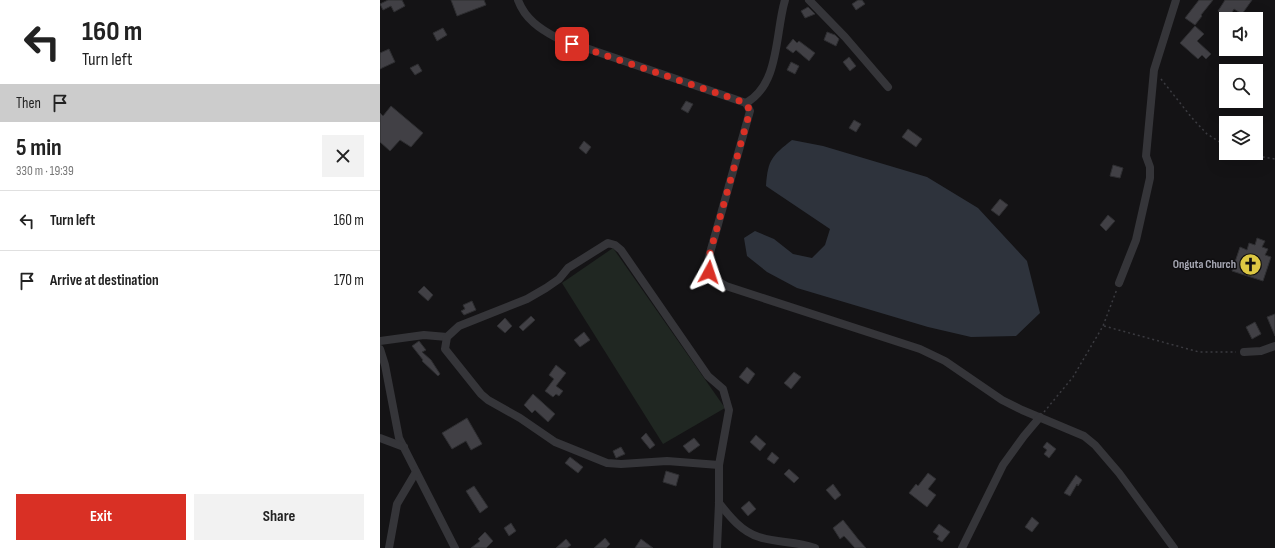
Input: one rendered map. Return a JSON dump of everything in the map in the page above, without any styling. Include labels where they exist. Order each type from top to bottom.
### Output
[{"type":"street","points":[[518,0],[522,10],[530,20],[542,30],[557,38],[746,103],[750,111],[708,260],[709,272],[715,280],[726,286],[920,349],[944,361],[1002,400],[1084,436],[1119,473],[1174,548]]},
{"type":"street","points":[[746,103],[762,90],[769,75],[776,53],[777,34],[786,0]]},
{"type":"street","points":[[809,0],[846,37],[888,87]]},
{"type":"street","points":[[1120,283],[1136,240],[1150,178],[1150,167],[1146,156],[1154,70],[1176,0]]},
{"type":"street","points":[[717,548],[720,503],[718,465],[729,410],[723,389],[708,376],[621,250],[615,245],[608,243],[568,268],[559,279],[546,288],[527,298],[459,326],[447,337],[445,349],[481,394],[488,400],[520,418],[555,442],[607,463],[621,464],[666,461],[718,465]]},
{"type":"street","points":[[380,341],[424,335],[447,337]]},
{"type":"street","points":[[1244,352],[1261,351],[1275,346]]},
{"type":"street","points":[[380,349],[385,365],[396,427],[404,447],[454,548]]},
{"type":"street","points":[[962,548],[1003,465],[1040,416]]},
{"type":"street","points":[[380,438],[404,447]]},
{"type":"street","points":[[389,548],[397,504],[416,472]]},
{"type":"street","points":[[720,503],[735,522],[758,537],[794,542],[815,548]]},
{"type":"path","points":[[1154,70],[1192,118],[1207,134],[1219,142]]},
{"type":"path","points":[[1263,157],[1275,159]]},
{"type":"path","points":[[1040,416],[1073,377],[1103,326],[1120,283]]},
{"type":"path","points":[[1103,326],[1199,352],[1244,352]]},
{"type":"shaded area","points":[[792,140],[823,146],[927,177],[978,208],[1027,261],[1040,313],[1016,336],[971,337],[928,327],[797,288],[767,272],[747,256],[744,238],[755,231],[774,239],[793,254],[812,258],[825,245],[830,229],[766,186],[768,170],[772,159]]},
{"type":"shaded area","points":[[613,248],[725,408],[663,444],[562,283]]},
{"type":"building","points":[[388,0],[402,0],[405,6],[394,12],[391,6],[383,10],[380,4]]},
{"type":"building","points":[[451,0],[484,0],[486,5],[457,16]]},
{"type":"building","points":[[858,0],[862,0],[865,4],[856,10],[852,4]]},
{"type":"building","points":[[1199,0],[1213,0],[1195,25],[1185,18]]},
{"type":"building","points":[[1225,0],[1252,0],[1243,12],[1239,12],[1234,9],[1232,12],[1218,11]]},
{"type":"building","points":[[808,7],[815,14],[805,18],[801,11]]},
{"type":"building","points":[[1195,26],[1204,34],[1197,41],[1211,54],[1206,59],[1202,55],[1198,59],[1180,43]]},
{"type":"building","points":[[443,28],[447,35],[437,41],[433,33]]},
{"type":"building","points":[[827,32],[835,35],[839,39],[836,46],[824,40]]},
{"type":"building","points":[[793,39],[797,43],[799,41],[815,53],[809,61],[796,50],[793,53],[786,48]]},
{"type":"building","points":[[389,49],[395,62],[380,69],[380,53]]},
{"type":"building","points":[[849,57],[856,66],[850,71],[843,62]]},
{"type":"building","points":[[791,62],[799,66],[795,74],[787,70]]},
{"type":"building","points":[[418,64],[422,71],[415,75],[410,68]]},
{"type":"building","points":[[686,101],[693,104],[688,113],[681,109]]},
{"type":"building","points":[[391,106],[423,133],[411,147],[400,140],[390,151],[380,142],[380,113],[383,116]]},
{"type":"building","points":[[854,120],[861,124],[856,132],[849,128]]},
{"type":"building","points":[[908,129],[922,139],[916,147],[902,137]]},
{"type":"building","points":[[584,141],[591,147],[586,154],[579,148]]},
{"type":"building","points":[[1113,165],[1123,168],[1120,178],[1110,176]]},
{"type":"building","points":[[1000,199],[1008,205],[999,216],[991,210]]},
{"type":"building","points":[[1108,215],[1115,221],[1106,231],[1100,225]]},
{"type":"building","name":"Onguta Church","points":[[1257,238],[1265,241],[1262,247],[1268,249],[1265,255],[1271,257],[1263,281],[1232,271],[1240,247],[1247,250],[1249,243],[1255,245]]},
{"type":"building","points":[[424,286],[433,295],[428,301],[418,292]]},
{"type":"building","points":[[472,301],[476,310],[464,315],[461,311],[465,309],[463,305]]},
{"type":"building","points":[[1275,314],[1275,336],[1267,317]]},
{"type":"building","points":[[531,316],[535,320],[523,331],[519,327]]},
{"type":"building","points":[[505,318],[512,326],[505,333],[497,326]]},
{"type":"building","points":[[1255,322],[1261,334],[1252,339],[1246,327]]},
{"type":"building","points":[[584,332],[590,340],[580,347],[574,340]]},
{"type":"building","points":[[419,341],[426,350],[422,352],[431,360],[440,374],[438,376],[422,361],[423,360],[412,346]]},
{"type":"building","points":[[556,365],[566,373],[556,386],[563,391],[559,396],[556,394],[553,397],[545,391],[554,379],[549,375]]},
{"type":"building","points":[[747,367],[755,374],[748,384],[739,377]]},
{"type":"building","points":[[794,372],[801,377],[791,389],[784,383]]},
{"type":"building","points":[[533,394],[555,414],[548,422],[535,410],[532,413],[524,405]]},
{"type":"building","points":[[467,418],[482,444],[471,450],[466,441],[452,449],[442,433]]},
{"type":"building","points":[[646,433],[655,445],[650,449],[641,438]]},
{"type":"building","points":[[756,435],[766,444],[760,451],[750,442]]},
{"type":"building","points":[[694,438],[700,445],[689,453],[683,446]]},
{"type":"building","points":[[1047,442],[1056,449],[1049,458],[1044,454],[1047,450],[1043,447]]},
{"type":"building","points":[[621,447],[625,454],[616,458],[613,451]]},
{"type":"building","points":[[772,452],[779,458],[774,464],[767,459]]},
{"type":"building","points":[[570,457],[583,467],[578,473],[565,463]]},
{"type":"building","points":[[789,469],[799,478],[794,483],[784,474]]},
{"type":"building","points":[[666,471],[679,475],[676,486],[663,482]]},
{"type":"building","points":[[928,473],[936,479],[928,489],[936,495],[927,507],[909,493],[916,484],[918,486]]},
{"type":"building","points":[[1076,475],[1082,480],[1078,486],[1077,484],[1070,496],[1064,493]]},
{"type":"building","points":[[833,484],[841,495],[835,500],[826,490]]},
{"type":"building","points":[[474,486],[488,507],[480,513],[466,491]]},
{"type":"building","points":[[749,501],[756,509],[748,516],[741,508]]},
{"type":"building","points":[[1032,517],[1039,523],[1032,532],[1025,527]]},
{"type":"building","points":[[843,520],[866,548],[855,548],[844,536],[840,539],[833,528]]},
{"type":"building","points":[[511,523],[516,531],[509,536],[504,528]]},
{"type":"building","points":[[939,524],[950,532],[942,542],[937,539],[939,536],[933,532]]},
{"type":"building","points":[[485,532],[493,541],[486,548],[471,548],[480,541],[478,539]]},
{"type":"building","points":[[605,538],[610,544],[606,548],[594,548]]},
{"type":"building","points":[[566,539],[571,545],[567,548],[556,548]]},
{"type":"building","points":[[641,539],[653,548],[635,548]]},
{"type":"place","name":"Onguta Church","points":[[1251,264]]},
{"type":"route","points":[[572,44],[746,103],[750,111],[708,260],[709,272]]}]
